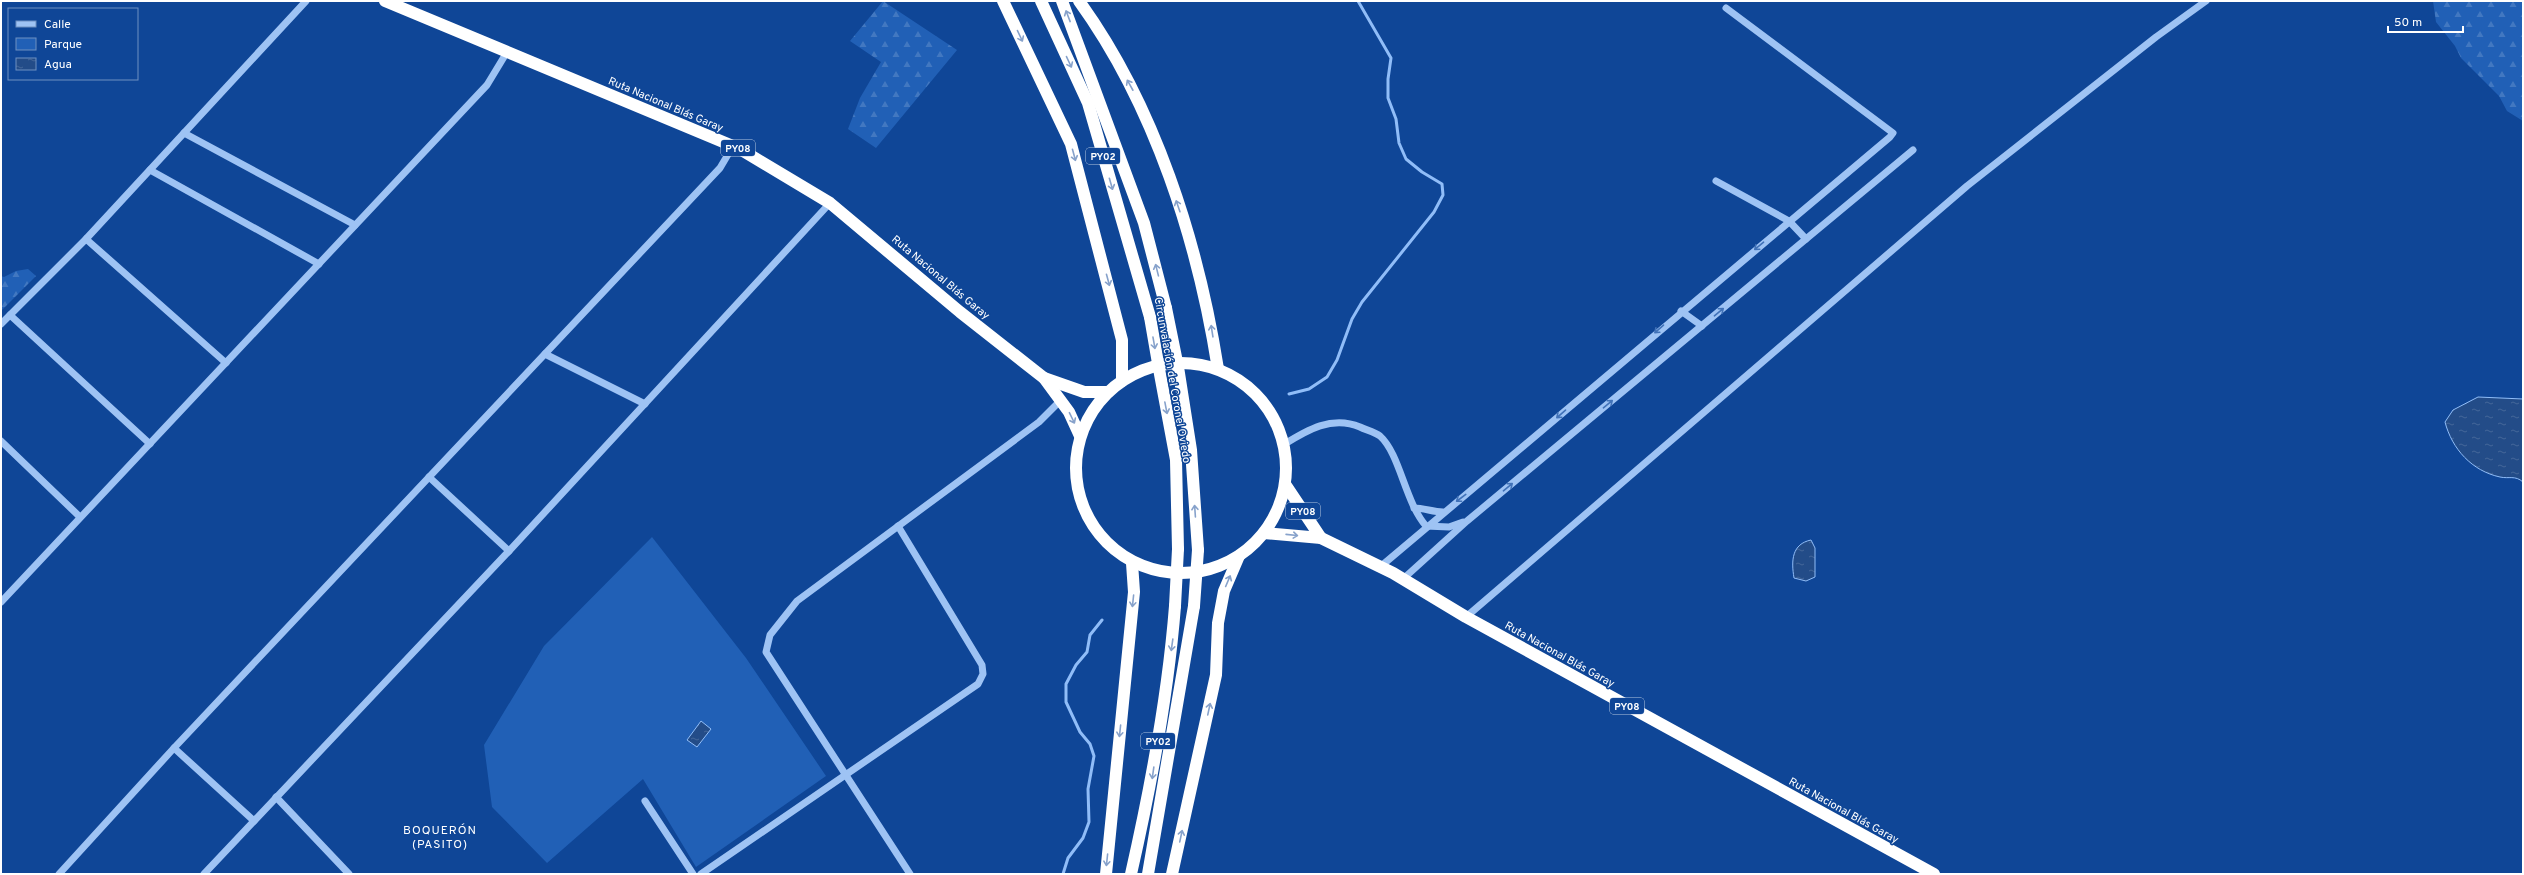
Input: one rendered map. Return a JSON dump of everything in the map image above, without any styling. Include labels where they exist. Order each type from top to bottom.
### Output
[{"type":"highway","name":"Ruta Nacional Blás Garay","points":[[385,1],[733,146],[788,176],[830,202],[960,312],[1044,378],[1069,412],[1080,436]]},
{"type":"highway","points":[[1004,1],[1071,144],[1122,340],[1122,381]]},
{"type":"highway","name":"Circunvalación del Coronel Oviedo","points":[[1040,1],[1088,103],[1150,317],[1176,460],[1178,549],[1172,641],[1150,791],[1131,874]]},
{"type":"highway","name":"Circunvalación del Coronel Oviedo","points":[[1062,1],[1144,223],[1166,308],[1178,367],[1191,450],[1198,550],[1194,606],[1148,874]]},
{"type":"highway","points":[[1079,1],[1097,26],[1141,106],[1186,230],[1208,306],[1218,369]]},
{"type":"highway","points":[[1179,363],[1199,364],[1218,369],[1237,379],[1253,391],[1267,407],[1277,425],[1283,444],[1286,464],[1285,484],[1274,518],[1264,533],[1239,556],[1223,565],[1186,574],[1161,572],[1132,563],[1102,540],[1083,508],[1075,473],[1080,436],[1096,405],[1108,392],[1122,381],[1140,371],[1159,365],[1179,363]]},
{"type":"highway","name":"Ruta Nacional Blás Garay","points":[[1044,378],[1084,392],[1108,392]]},
{"type":"highway","name":"PY08","points":[[1285,484],[1321,538]]},
{"type":"highway","name":"Ruta Nacional Blás Garay","points":[[1264,533],[1321,538],[1380,567],[1934,874]]},
{"type":"highway","points":[[1172,874],[1216,675],[1218,623],[1224,591],[1239,556]]},
{"type":"highway","points":[[1106,874],[1134,592],[1132,563]]},
{"type":"street","points":[[1,324],[86,239],[306,1]]},
{"type":"street","points":[[1466,616],[1967,186],[2156,37],[2206,1]]},
{"type":"street","points":[[1380,567],[1426,526],[1471,490],[1892,133],[1726,8]]},
{"type":"street","points":[[3,596],[150,444],[487,85],[507,52]]},
{"type":"street","points":[[184,133],[355,225]]},
{"type":"street","points":[[59,874],[174,748],[720,168],[733,146]]},
{"type":"street","points":[[1403,579],[1467,521],[1913,150]]},
{"type":"street","points":[[150,170],[319,264]]},
{"type":"street","points":[[1716,181],[1789,221],[1806,239]]},
{"type":"street","points":[[204,874],[509,551],[830,202]]},
{"type":"street","points":[[86,239],[226,363]]},
{"type":"street","points":[[1681,311],[1702,326]]},
{"type":"street","points":[[10,315],[150,444]]},
{"type":"street","points":[[545,354],[645,404]]},
{"type":"street","points":[[910,874],[766,652],[770,635],[797,601],[1039,422],[1060,401]]},
{"type":"street","points":[[1283,444],[1312,427],[1347,421],[1380,436],[1393,457],[1414,508],[1426,526]]},
{"type":"street","points":[[1,441],[80,517]]},
{"type":"street","points":[[429,477],[509,551]]},
{"type":"street","points":[[1414,508],[1427,508],[1434,512],[1443,512]]},
{"type":"street","points":[[1426,526],[1449,527],[1467,521]]},
{"type":"street","points":[[701,874],[978,684],[983,674],[982,665],[898,526]]},
{"type":"street","points":[[174,748],[254,821]]},
{"type":"street","points":[[276,797],[349,874]]},
{"type":"street","points":[[645,801],[693,874]]},
{"type":"green space","points":[[883,1],[957,50],[876,148],[848,129],[860,98],[881,62],[850,41]]},
{"type":"green space","points":[[2433,1],[2523,1],[2523,121],[2507,111],[2499,96],[2461,58],[2455,46],[2436,22]]},
{"type":"green space","points":[[28,269],[36,276],[1,311],[1,276],[4,277],[16,271]]},
{"type":"green space","points":[[652,537],[746,658],[826,776],[696,867],[643,779],[547,863],[492,807],[484,745],[544,646]]},
{"type":"water","points":[[2478,397],[2523,399],[2523,482],[2517,479],[2503,478],[2490,474],[2472,464],[2458,450],[2448,432],[2445,422],[2453,410]]},
{"type":"water","points":[[1811,540],[1815,548],[1815,577],[1806,581],[1794,578],[1793,559],[1796,549],[1805,542]]},
{"type":"water","points":[[701,721],[711,729],[697,747],[687,740]]},
{"type":"waterway","points":[[1289,394],[1309,389],[1327,377],[1337,360],[1352,319],[1362,302],[1434,212],[1443,195],[1442,184],[1422,172],[1406,159],[1399,143],[1396,119],[1388,98],[1388,79],[1391,58],[1358,1]]},
{"type":"waterway","points":[[1063,874],[1068,858],[1083,838],[1089,822],[1088,789],[1094,756],[1090,744],[1080,732],[1066,702],[1066,684],[1076,665],[1087,652],[1090,635],[1102,620]]},
{"type":"district","name":"BOQUERÓN (PASITO)","points":[[440,837]]}]
